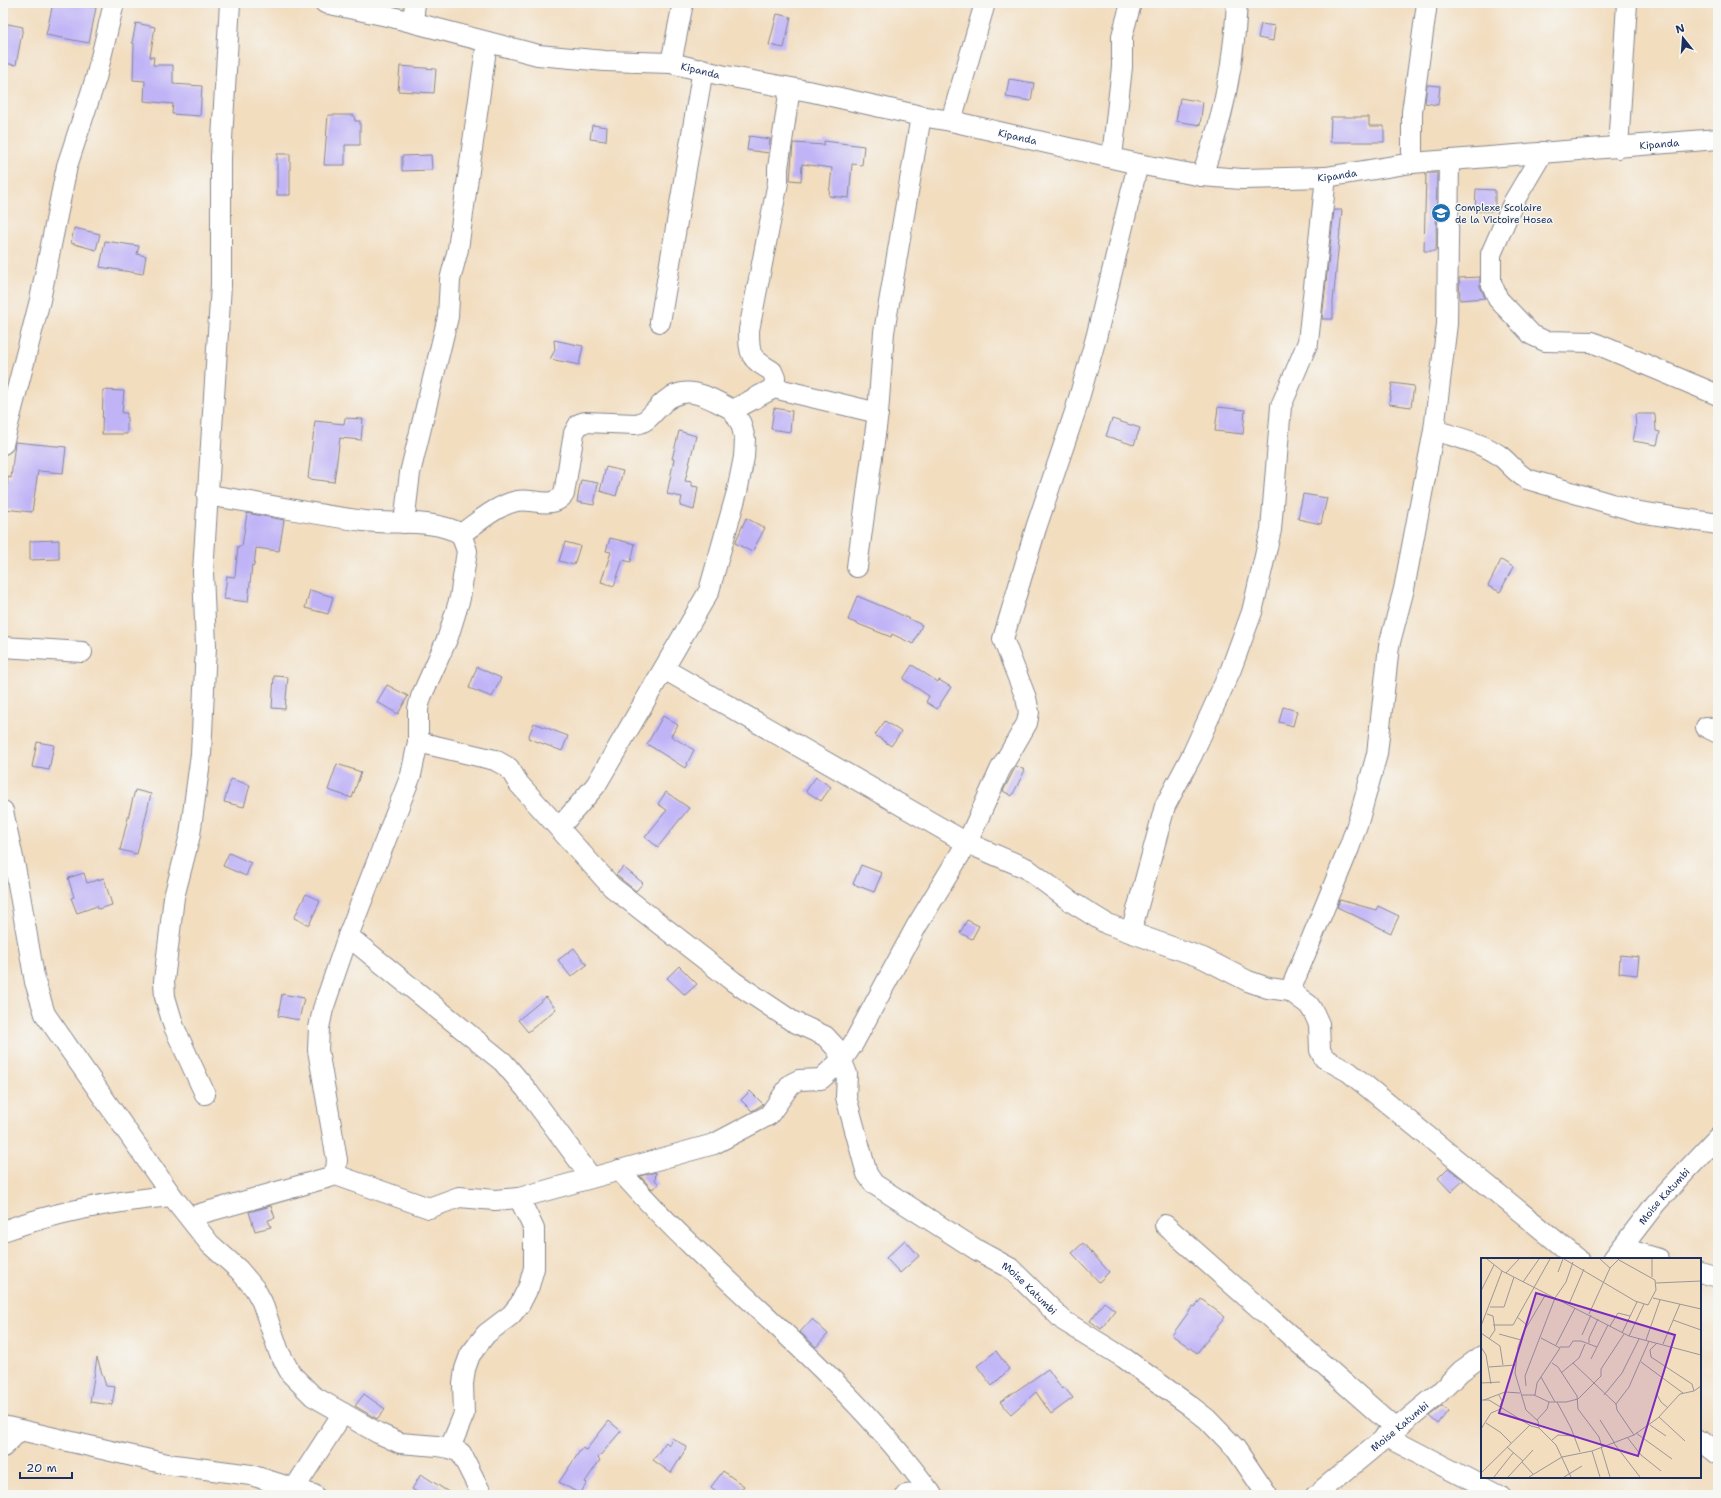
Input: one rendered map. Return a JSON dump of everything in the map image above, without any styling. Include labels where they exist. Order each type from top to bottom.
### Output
[{"type":"street","points":[[3,444],[7,404],[40,300],[67,166],[96,78],[114,3]]},
{"type":"street","points":[[205,1094],[174,1027],[165,997],[164,981],[174,897],[190,835],[201,754],[206,646],[203,572],[222,285],[221,156],[230,3]]},
{"type":"street","name":"Kipanda","points":[[325,3],[414,12],[487,42],[538,55],[605,61],[671,63],[703,69],[722,75],[951,121],[1138,164],[1202,176],[1242,179],[1326,177],[1412,163],[1718,139]]},
{"type":"street","points":[[671,63],[683,3]]},
{"type":"street","points":[[951,121],[985,3]]},
{"type":"street","points":[[1112,157],[1122,67],[1122,36],[1131,3]]},
{"type":"street","points":[[1202,176],[1217,128],[1228,84],[1234,44],[1236,3]]},
{"type":"street","points":[[1412,163],[1412,112],[1427,3]]},
{"type":"street","points":[[1618,148],[1627,3]]},
{"type":"street","points":[[404,523],[415,453],[448,317],[450,280],[458,249],[487,42]]},
{"type":"street","points":[[660,322],[703,69]]},
{"type":"street","points":[[774,388],[775,378],[772,370],[755,361],[751,354],[749,330],[778,182],[778,168],[790,88]]},
{"type":"street","points":[[856,567],[878,413],[884,332],[922,116]]},
{"type":"street","points":[[1543,152],[1514,201],[1491,254],[1491,282],[1498,299],[1532,335],[1546,341],[1592,342],[1718,395]]},
{"type":"street","points":[[1290,991],[1350,848],[1377,754],[1389,646],[1404,589],[1434,430],[1447,324],[1449,160]]},
{"type":"street","points":[[334,1174],[429,1208],[459,1197],[495,1200],[519,1198],[714,1144],[770,1115],[791,1084],[799,1080],[821,1079],[842,1060],[853,1044],[916,927],[967,843],[1000,770],[1027,723],[1029,712],[1026,698],[1003,639],[1036,528],[1075,412],[1096,338],[1138,164]]},
{"type":"street","points":[[1131,932],[1165,806],[1192,755],[1228,676],[1252,612],[1271,530],[1281,406],[1308,342],[1326,177]]},
{"type":"street","points":[[733,410],[774,388],[878,413]]},
{"type":"street","points":[[461,534],[495,510],[518,501],[554,503],[560,500],[564,494],[574,433],[579,424],[585,422],[636,424],[644,422],[668,398],[677,394],[694,391],[733,410],[741,424],[745,438],[744,457],[738,492],[709,592],[596,784],[559,828]]},
{"type":"street","points":[[1434,430],[1487,448],[1499,455],[1516,473],[1527,479],[1639,512],[1718,524]]},
{"type":"street","points":[[207,495],[364,521],[437,526],[461,534]]},
{"type":"street","points":[[189,1217],[330,1177],[334,1174],[338,1166],[318,1050],[319,1028],[323,1009],[348,936],[411,775],[418,742],[418,709],[421,697],[448,637],[460,598],[467,551],[461,534]]},
{"type":"street","points":[[3,647],[82,652]]},
{"type":"street","points":[[664,669],[967,843],[1026,868],[1070,901],[1107,924],[1204,958],[1248,981],[1268,988],[1290,991],[1309,1005],[1314,1013],[1319,1024],[1320,1050],[1324,1058],[1349,1072],[1577,1258]]},
{"type":"street","name":"Moise Katumbi","points":[[418,742],[495,760],[509,768],[519,784],[612,887],[734,982],[792,1021],[825,1036],[836,1049],[847,1074],[846,1097],[867,1174],[874,1184],[977,1250],[1010,1268],[1064,1321],[1124,1358],[1207,1419],[1236,1449],[1267,1495]]},
{"type":"street","points":[[3,811],[11,892],[45,1014],[172,1196],[210,1244],[239,1270],[255,1289],[262,1302],[279,1352],[291,1374],[313,1396],[400,1443],[450,1448],[461,1453],[482,1495]]},
{"type":"street","points":[[348,936],[503,1062],[526,1090],[591,1177]]},
{"type":"street","name":"Moise Katumbi","points":[[1618,1253],[1656,1203],[1718,1136]]},
{"type":"street","points":[[619,1170],[689,1244],[864,1412],[894,1445],[931,1493]]},
{"type":"street","points":[[3,1231],[61,1212],[144,1198],[172,1196]]},
{"type":"street","points":[[450,1448],[464,1414],[463,1384],[465,1369],[470,1356],[486,1334],[511,1315],[516,1309],[529,1286],[533,1274],[534,1229],[519,1198]]},
{"type":"street","points":[[1165,1224],[1390,1432],[1500,1495]]},
{"type":"street","points":[[1618,1253],[1652,1258]]},
{"type":"street","points":[[1701,1272],[1718,1277]]},
{"type":"street","name":"Moise Katumbi","points":[[1316,1495],[1390,1432],[1437,1395],[1461,1371],[1481,1357]]},
{"type":"street","points":[[294,1489],[343,1413]]},
{"type":"street","points":[[3,1447],[11,1428],[167,1464],[251,1475],[314,1495]]},
{"type":"street","points":[[1701,1441],[1718,1453]]},
{"type":"street","points":[[906,1495],[931,1493]]},
{"type":"building","points":[[53,3],[74,3],[96,8],[89,43],[46,35]]},
{"type":"building","points":[[777,14],[791,17],[784,48],[769,45]]},
{"type":"building","points":[[3,23],[23,27],[16,65],[3,63]]},
{"type":"building","points":[[136,23],[155,27],[150,57],[154,57],[153,65],[173,65],[173,84],[202,86],[200,116],[172,114],[173,104],[144,101],[145,81],[133,80],[134,43],[132,43]]},
{"type":"building","points":[[1261,24],[1275,26],[1273,41],[1258,38]]},
{"type":"building","points":[[400,66],[436,69],[434,93],[398,91]]},
{"type":"building","points":[[1009,79],[1034,83],[1031,101],[1006,97]]},
{"type":"building","points":[[1427,85],[1440,86],[1438,105],[1425,103]]},
{"type":"building","points":[[1180,98],[1203,102],[1200,125],[1176,121]]},
{"type":"building","points":[[328,115],[354,115],[355,121],[360,121],[360,145],[345,145],[345,165],[324,165]]},
{"type":"building","points":[[1331,117],[1369,117],[1369,126],[1384,126],[1384,142],[1330,142]]},
{"type":"building","points":[[592,125],[607,127],[606,141],[590,139]]},
{"type":"building","points":[[749,136],[770,139],[769,153],[747,150]]},
{"type":"building","points":[[824,141],[864,146],[862,165],[852,164],[849,198],[829,196],[832,168],[802,164],[801,181],[790,180],[793,143],[824,145]]},
{"type":"building","points":[[277,154],[290,154],[290,195],[277,195]]},
{"type":"building","points":[[431,155],[432,170],[402,171],[402,156]]},
{"type":"building","points":[[1426,173],[1437,173],[1436,251],[1424,251]]},
{"type":"building","points":[[1476,189],[1495,190],[1495,211],[1475,211]]},
{"type":"building","points":[[1334,210],[1342,210],[1333,302],[1333,319],[1322,319]]},
{"type":"building","points":[[74,228],[100,234],[96,250],[71,243]]},
{"type":"building","points":[[105,241],[139,246],[137,254],[146,256],[143,274],[100,267]]},
{"type":"building","points":[[1480,277],[1480,286],[1485,298],[1460,300],[1459,278]]},
{"type":"building","points":[[554,340],[583,346],[579,365],[550,359],[555,350]]},
{"type":"building","points":[[1392,383],[1414,386],[1411,407],[1389,404]]},
{"type":"building","points":[[103,390],[124,391],[122,413],[127,413],[127,434],[102,434]]},
{"type":"building","points":[[1218,407],[1245,410],[1243,434],[1215,431]]},
{"type":"building","points":[[774,408],[792,411],[790,432],[771,429]]},
{"type":"building","points":[[1635,414],[1655,414],[1656,431],[1660,432],[1657,445],[1633,441],[1636,427]]},
{"type":"building","points":[[345,418],[363,419],[361,440],[340,438],[334,482],[309,479],[315,421],[344,424]]},
{"type":"building","points":[[1112,419],[1140,428],[1134,445],[1106,436]]},
{"type":"building","points":[[679,431],[696,436],[685,481],[692,482],[692,486],[698,487],[694,510],[680,506],[682,497],[667,494],[674,459],[672,459]]},
{"type":"building","points":[[15,442],[66,447],[63,473],[38,471],[32,512],[4,509],[8,477],[11,478]]},
{"type":"building","points":[[606,467],[623,471],[616,496],[600,491]]},
{"type":"building","points":[[581,480],[598,483],[594,505],[577,502]]},
{"type":"building","points":[[1303,494],[1327,498],[1321,524],[1298,519]]},
{"type":"building","points":[[247,513],[284,520],[279,551],[256,548],[254,566],[252,565],[248,602],[224,599],[227,576],[235,577],[238,546],[242,546]]},
{"type":"building","points":[[746,518],[765,528],[752,552],[735,543]]},
{"type":"building","points":[[610,538],[635,544],[631,562],[623,560],[614,586],[601,582],[611,552],[606,551]]},
{"type":"building","points":[[59,540],[59,559],[30,560],[30,541]]},
{"type":"building","points":[[565,542],[580,546],[574,565],[559,561]]},
{"type":"building","points":[[1501,560],[1513,567],[1500,592],[1488,586]]},
{"type":"building","points":[[310,590],[333,597],[328,614],[305,608]]},
{"type":"building","points":[[857,596],[922,625],[913,644],[892,634],[891,637],[848,620]]},
{"type":"building","points":[[912,665],[938,682],[939,680],[951,687],[937,709],[926,702],[929,696],[903,679]]},
{"type":"building","points":[[477,667],[501,678],[492,697],[469,688]]},
{"type":"building","points":[[274,676],[288,677],[285,709],[272,708]]},
{"type":"building","points":[[387,685],[408,696],[398,714],[377,702]]},
{"type":"building","points":[[1283,707],[1297,711],[1293,726],[1279,722]]},
{"type":"building","points":[[663,716],[678,725],[671,736],[694,750],[685,768],[647,744]]},
{"type":"building","points":[[885,721],[901,732],[891,746],[875,735]]},
{"type":"building","points":[[534,723],[568,736],[562,751],[528,738]]},
{"type":"building","points":[[37,742],[54,745],[49,770],[32,767]]},
{"type":"building","points":[[337,764],[361,772],[352,798],[328,790]]},
{"type":"building","points":[[1016,766],[1025,770],[1012,796],[1003,791]]},
{"type":"building","points":[[816,777],[831,787],[821,801],[806,791]]},
{"type":"building","points":[[231,779],[250,785],[244,807],[224,802]]},
{"type":"building","points":[[135,790],[151,794],[137,854],[120,850]]},
{"type":"building","points":[[666,792],[689,808],[658,847],[645,837],[667,810],[658,804]]},
{"type":"building","points":[[229,853],[251,863],[246,876],[223,866]]},
{"type":"building","points":[[861,865],[882,873],[874,892],[853,884]]},
{"type":"building","points":[[623,867],[643,883],[636,891],[616,875]]},
{"type":"building","points":[[84,873],[87,883],[104,878],[112,905],[98,909],[97,906],[77,913],[71,898],[74,897],[68,878]]},
{"type":"building","points":[[306,894],[320,901],[309,925],[294,918]]},
{"type":"building","points":[[1340,900],[1376,910],[1378,906],[1399,916],[1391,933],[1337,907]]},
{"type":"building","points":[[967,920],[979,926],[972,939],[960,933]]},
{"type":"building","points":[[574,948],[587,965],[571,977],[558,960]]},
{"type":"building","points":[[1620,955],[1639,957],[1637,975],[1619,973]]},
{"type":"building","points":[[679,966],[697,984],[685,995],[667,978]]},
{"type":"building","points":[[282,994],[304,998],[299,1020],[278,1016]]},
{"type":"building","points":[[546,997],[556,1009],[528,1032],[518,1020]]},
{"type":"building","points":[[750,1091],[763,1104],[752,1111],[741,1100]]},
{"type":"building","points":[[1448,1168],[1464,1180],[1451,1192],[1438,1178]]},
{"type":"building","points":[[656,1172],[655,1180],[659,1184],[652,1189],[640,1176]]},
{"type":"building","points":[[271,1206],[275,1218],[268,1220],[271,1227],[255,1231],[249,1212]]},
{"type":"building","points":[[905,1240],[919,1256],[900,1273],[886,1258]]},
{"type":"building","points":[[1083,1243],[1109,1272],[1099,1282],[1072,1253]]},
{"type":"building","points":[[1201,1299],[1225,1317],[1197,1353],[1172,1335],[1193,1306],[1195,1307]]},
{"type":"building","points":[[1104,1302],[1115,1310],[1101,1329],[1090,1321]]},
{"type":"building","points":[[812,1319],[828,1334],[816,1347],[800,1332]]},
{"type":"building","points":[[996,1351],[1009,1369],[992,1386],[977,1366]]},
{"type":"building","points":[[97,1358],[106,1386],[115,1387],[112,1405],[90,1402]]},
{"type":"building","points":[[1048,1369],[1062,1389],[1064,1387],[1073,1398],[1051,1414],[1036,1392],[1011,1414],[1000,1402]]},
{"type":"building","points":[[364,1394],[385,1409],[377,1419],[355,1406]]},
{"type":"building","points":[[1442,1406],[1448,1411],[1438,1424],[1429,1416]]},
{"type":"building","points":[[609,1421],[621,1431],[598,1458],[600,1460],[585,1482],[587,1483],[580,1494],[559,1482],[582,1448],[586,1450]]},
{"type":"building","points":[[672,1438],[687,1447],[671,1473],[653,1460],[666,1442],[669,1445]]},
{"type":"building","points":[[723,1471],[744,1486],[737,1495],[721,1495],[711,1487]]},
{"type":"building","points":[[421,1474],[453,1495],[422,1495],[412,1489]]},
{"type":"place","name":"Complexe Scolaire de la Victoire Hosea","points":[[1441,213]]}]
